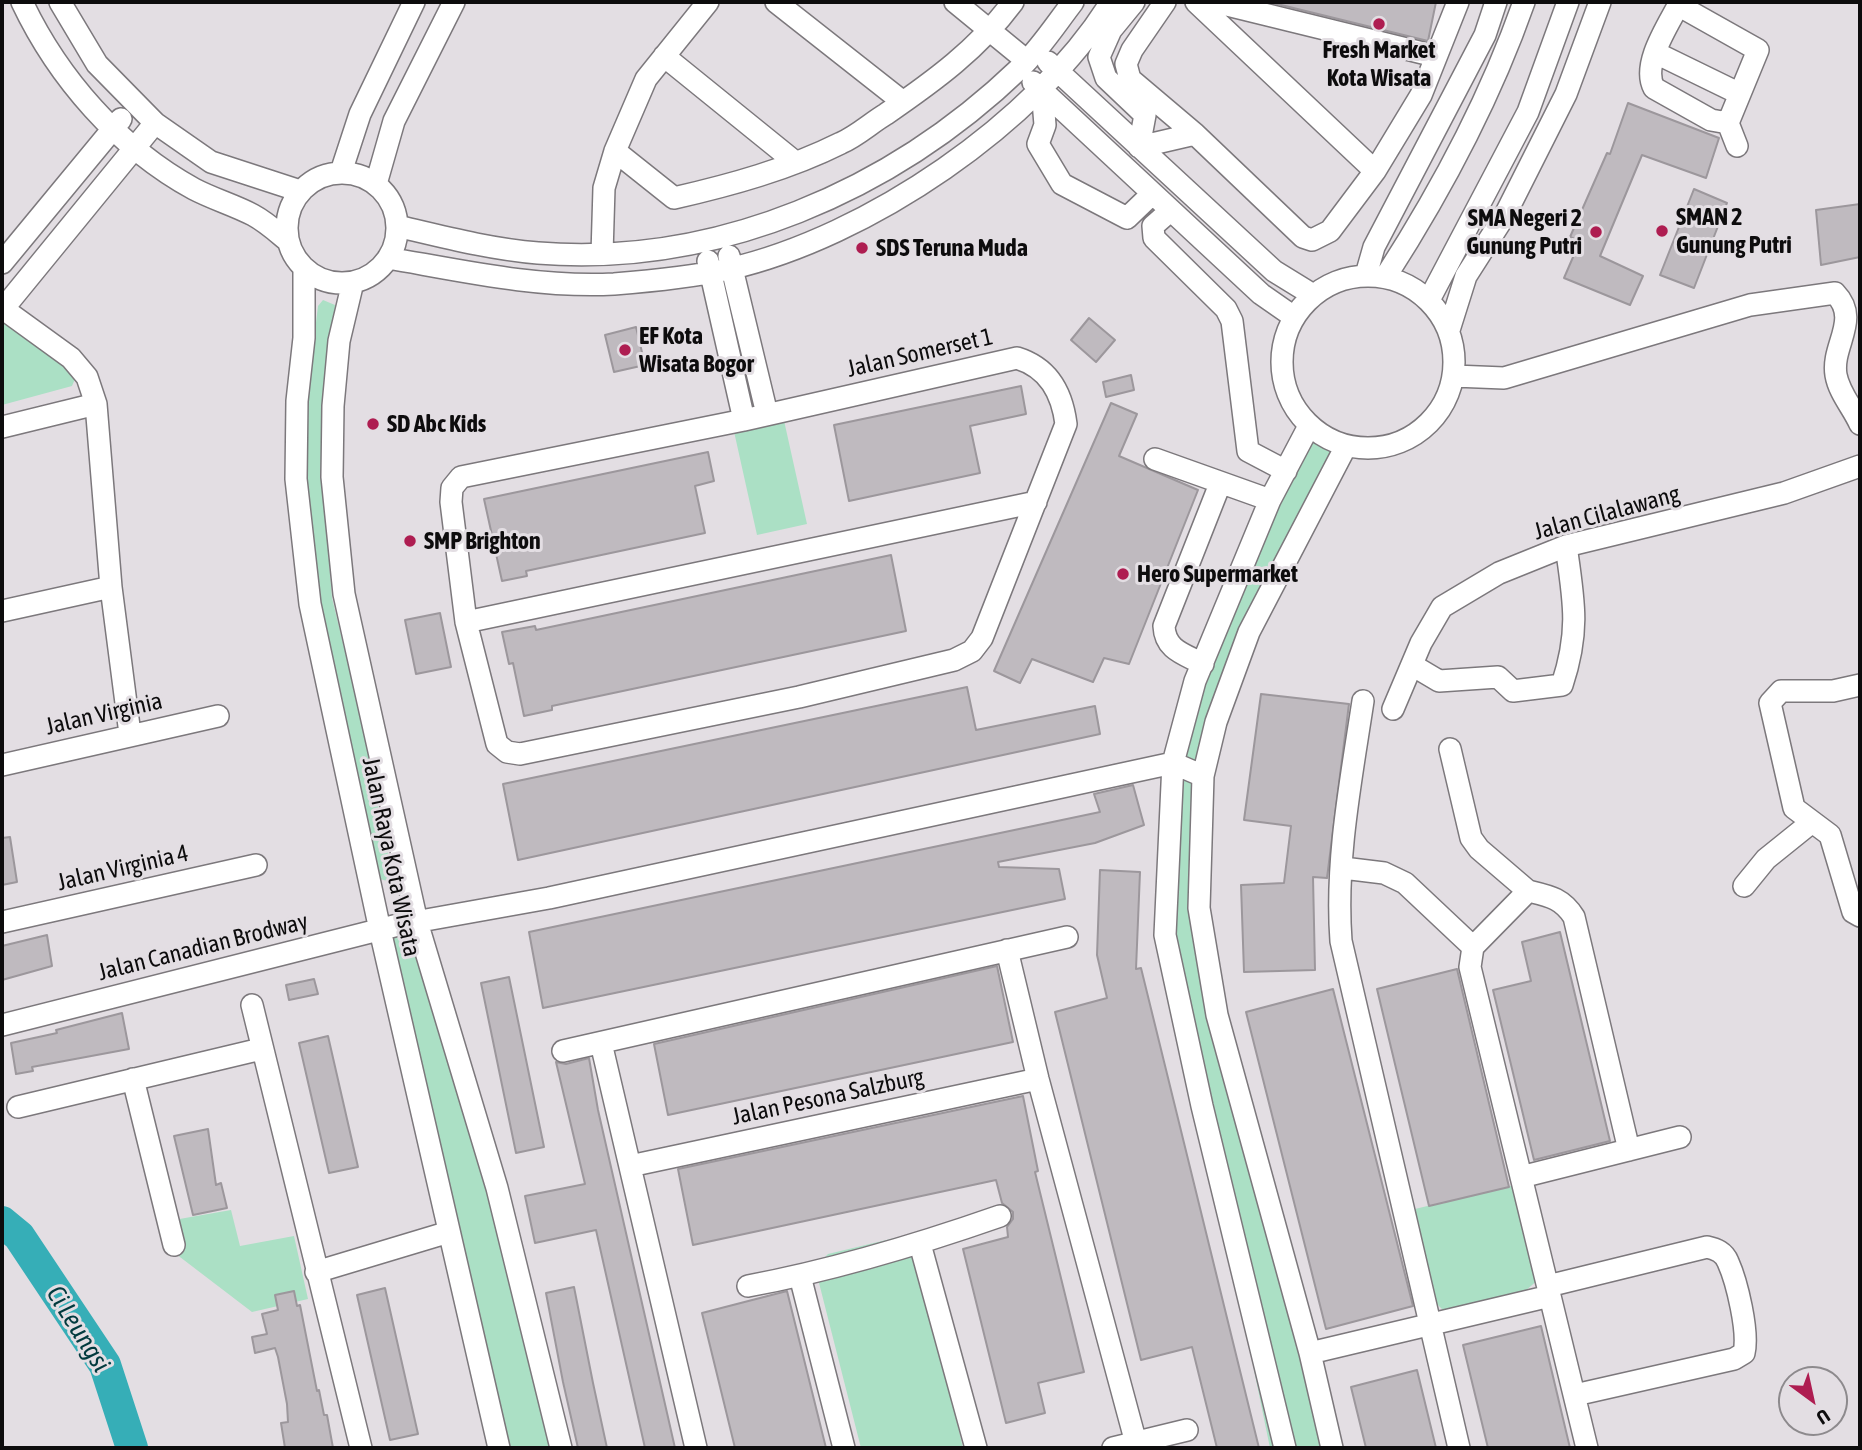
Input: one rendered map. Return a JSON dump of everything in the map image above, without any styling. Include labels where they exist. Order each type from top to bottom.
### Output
[{"type":"street","points":[[22,2],[36,33],[70,82],[113,128],[136,149],[194,188],[256,216],[288,241],[304,269],[319,278],[336,283],[353,282],[373,273],[388,258],[397,226],[394,210],[376,184],[359,175],[341,172],[326,175],[300,191],[291,206],[286,223],[288,241]]},
{"type":"street","points":[[60,2],[97,64],[133,104],[155,123],[211,162],[300,191]]},
{"type":"street","points":[[341,172],[360,114],[414,2]]},
{"type":"street","points":[[376,184],[394,121],[454,2]]},
{"type":"street","points":[[602,254],[604,188],[615,151],[646,79],[708,2]]},
{"type":"street","points":[[776,2],[903,102]]},
{"type":"street","points":[[955,2],[1028,60],[1059,71],[1274,271],[1312,295]]},
{"type":"street","points":[[615,151],[674,198],[731,185],[795,162],[843,142],[942,76],[991,31],[1013,2]]},
{"type":"street","points":[[397,226],[477,245],[538,253],[602,254],[704,242],[775,222],[886,170],[958,120],[1028,60],[1073,2]]},
{"type":"street","points":[[388,258],[541,283],[612,284],[732,268],[846,227],[902,195],[976,145],[1042,89],[1059,71],[1111,2]]},
{"type":"street","points":[[1134,2],[1111,30],[1099,57],[1106,78],[1145,115],[1139,147]]},
{"type":"street","points":[[1164,2],[1132,50],[1126,64],[1130,79],[1195,134],[1303,237],[1312,240],[1330,231],[1375,171],[1421,95],[1458,2]]},
{"type":"street","points":[[1196,2],[1375,171]]},
{"type":"street","points":[[1215,2],[1435,56]]},
{"type":"street","points":[[1376,275],[1374,247],[1485,35],[1496,2]]},
{"type":"street","points":[[1376,275],[1418,227],[1460,151],[1489,91],[1524,2]]},
{"type":"street","points":[[1429,300],[1528,112],[1568,2]]},
{"type":"street","points":[[1449,330],[1466,276],[1505,215],[1566,93],[1600,2]]},
{"type":"street","points":[[1728,123],[1712,120],[1654,88],[1649,72],[1679,3],[1756,47],[1759,54],[1738,93],[1728,123],[1737,146]]},
{"type":"street","points":[[1656,53],[1738,93]]},
{"type":"street","points":[[664,56],[795,162]]},
{"type":"street","points":[[1028,60],[1042,89],[1261,294],[1294,317]]},
{"type":"street","points":[[1042,89],[1045,125],[1038,144],[1062,184],[1126,218],[1152,194]]},
{"type":"street","points":[[1421,95],[1438,108],[1443,119]]},
{"type":"street","points":[[2,263],[133,104]]},
{"type":"street","points":[[130,734],[111,587],[96,404],[87,377],[71,358],[2,308],[155,123]]},
{"type":"street","points":[[1139,147],[1195,134]]},
{"type":"street","points":[[1170,211],[1153,226],[1154,238],[1226,309],[1232,321],[1248,451],[1286,471]]},
{"type":"street","points":[[726,237],[767,414]]},
{"type":"street","points":[[704,242],[744,420]]},
{"type":"street","name":"Jalan Raya Kota Wisata","points":[[304,269],[304,338],[296,401],[296,480],[310,604],[380,930],[499,1448]]},
{"type":"street","points":[[1376,275],[1411,286],[1429,300],[1449,330],[1454,353],[1454,376],[1441,409],[1415,434],[1382,447],[1346,446],[1326,438],[1309,426],[1291,403],[1282,375],[1283,345],[1294,317],[1312,295],[1338,281],[1376,275]]},
{"type":"street","name":"Jalan Raya Kota Wisata","points":[[353,282],[339,341],[332,406],[332,477],[344,594],[417,922],[497,1188],[561,1448]]},
{"type":"street","points":[[1454,376],[1504,378],[1750,305],[1835,293],[1844,302],[1847,320],[1836,374],[1860,424]]},
{"type":"street","name":"Jalan Somerset 1","points":[[1017,358],[1028,362],[1053,383],[1063,400],[1066,424],[982,638],[972,651],[954,660],[799,696],[520,754],[507,752],[497,744],[466,622],[451,502],[452,488],[461,477],[744,420],[1017,358]]},
{"type":"street","points":[[2,427],[96,404]]},
{"type":"street","points":[[1285,1448],[1202,1106],[1165,935],[1173,763],[1203,664],[1269,500],[1309,426]]},
{"type":"street","points":[[1332,1448],[1310,1353],[1217,1015],[1199,908],[1203,776],[1216,722],[1249,632],[1346,446]]},
{"type":"street","points":[[1155,459],[1269,500]]},
{"type":"street","name":"Jalan Cilalawang","points":[[1393,709],[1442,607],[1499,573],[1566,546],[1784,493],[1860,466]]},
{"type":"street","points":[[1203,664],[1172,648],[1164,637],[1164,626],[1220,484]]},
{"type":"street","points":[[466,622],[1036,502]]},
{"type":"street","points":[[1412,665],[1439,681],[1498,677],[1513,691],[1562,685],[1573,655],[1576,615],[1566,546]]},
{"type":"street","points":[[2,611],[111,587]]},
{"type":"street","points":[[1860,685],[1833,691],[1780,691],[1770,703],[1794,808],[1830,835],[1853,912],[1860,916]]},
{"type":"street","points":[[1363,701],[1346,806],[1338,905],[1341,941],[1459,1448]]},
{"type":"street","name":"Jalan Virginia","points":[[2,765],[218,716]]},
{"type":"street","points":[[1450,749],[1471,838],[1479,849],[1528,891],[1554,897],[1565,903],[1574,917],[1629,1150]]},
{"type":"street","points":[[1173,763],[1203,776]]},
{"type":"street","name":"Jalan Canadian Brodway","points":[[2,1025],[380,930],[549,898],[1173,763]]},
{"type":"street","points":[[1744,886],[1766,859],[1812,822]]},
{"type":"street","name":"Jalan Virginia 4","points":[[2,922],[256,865]]},
{"type":"street","points":[[1343,868],[1384,873],[1405,883],[1473,947]]},
{"type":"street","points":[[1528,891],[1473,947],[1470,967],[1587,1448]]},
{"type":"street","points":[[564,1051],[1067,937]]},
{"type":"street","points":[[1007,950],[1038,1079],[1136,1443]]},
{"type":"street","points":[[252,1005],[361,1448]]},
{"type":"street","points":[[601,1043],[696,1448]]},
{"type":"street","points":[[18,1107],[261,1049]]},
{"type":"street","points":[[133,1079],[174,1245]]},
{"type":"street","name":"Jalan Pesona Salzburg","points":[[630,1167],[1038,1079]]},
{"type":"street","points":[[1521,1177],[1680,1137]]},
{"type":"street","points":[[748,1286],[800,1276],[920,1244],[1000,1216]]},
{"type":"street","points":[[316,1272],[449,1232]]},
{"type":"street","points":[[920,1244],[976,1448]]},
{"type":"street","points":[[1310,1353],[1429,1326],[1707,1247],[1718,1250],[1728,1261],[1747,1339],[1744,1353],[1734,1359],[1575,1395]]},
{"type":"street","points":[[800,1276],[844,1448]]},
{"type":"street","points":[[1113,1448],[1187,1430]]},
{"type":"green space","points":[[323,300],[335,305],[322,474],[332,598],[374,771],[379,812],[393,874],[387,881],[380,879],[376,873],[318,601],[305,478],[307,397],[318,306]]},
{"type":"green space","points":[[2,302],[77,374],[72,386],[2,405]]},
{"type":"green space","points":[[783,416],[807,524],[757,535],[733,427]]},
{"type":"green space","points":[[1309,426],[1346,446],[1216,722],[1199,908],[1333,1448],[1270,1448],[1165,935],[1173,763],[1203,664]]},
{"type":"green space","points":[[417,922],[560,1448],[498,1448],[380,930]]},
{"type":"green space","points":[[1514,1185],[1539,1279],[1524,1292],[1451,1311],[1442,1309],[1435,1302],[1415,1209]]},
{"type":"green space","points":[[231,1210],[240,1246],[294,1236],[308,1299],[252,1312],[176,1254],[168,1221]]},
{"type":"green space","points":[[903,1236],[917,1252],[963,1448],[861,1448],[817,1275],[819,1263],[828,1254]]},
{"type":"building","name":"Fresh Market Kota Wisata","points":[[1269,2],[1436,2],[1428,41]]},
{"type":"building","points":[[1628,103],[1719,138],[1706,178],[1642,155],[1600,256],[1643,276],[1630,305],[1564,278],[1580,241],[1570,237],[1607,153],[1610,154]]},
{"type":"building","points":[[1694,189],[1727,203],[1694,288],[1660,275]]},
{"type":"building","points":[[1860,204],[1860,257],[1821,265],[1816,210]]},
{"type":"building","points":[[1089,318],[1115,340],[1096,362],[1071,340]]},
{"type":"building","name":"EF Kota Wisata Bogor","points":[[636,327],[645,365],[614,372],[605,335]]},
{"type":"building","points":[[1131,375],[1134,390],[1106,397],[1103,382]]},
{"type":"building","points":[[1021,386],[1026,414],[970,426],[980,473],[849,501],[834,425]]},
{"type":"building","points":[[1111,403],[1137,414],[1119,456],[1198,490],[1129,664],[1104,658],[1093,682],[1032,659],[1020,683],[994,671]]},
{"type":"building","points":[[708,452],[714,481],[695,486],[705,533],[526,571],[527,576],[502,581],[484,499]]},
{"type":"building","points":[[891,555],[906,631],[552,706],[552,710],[524,716],[513,663],[509,664],[502,632],[535,626],[536,630]]},
{"type":"building","points":[[440,613],[451,667],[416,674],[405,620]]},
{"type":"building","points":[[967,687],[976,730],[1095,706],[1100,734],[518,860],[503,784]]},
{"type":"building","points":[[1261,694],[1349,704],[1327,878],[1313,877],[1315,970],[1244,972],[1241,885],[1284,883],[1291,826],[1244,820]]},
{"type":"building","points":[[1133,785],[1144,825],[1095,843],[998,862],[999,867],[1059,869],[1065,899],[543,1008],[529,932],[1100,812],[1094,794]]},
{"type":"building","points":[[10,837],[17,882],[2,885],[2,838]]},
{"type":"building","points":[[1100,870],[1140,872],[1136,969],[1141,968],[1259,1448],[1217,1448],[1192,1347],[1141,1360],[1055,1012],[1107,998],[1097,955]]},
{"type":"building","points":[[1560,932],[1610,1141],[1534,1160],[1493,990],[1531,981],[1522,942]]},
{"type":"building","points":[[47,935],[52,966],[2,980],[2,946]]},
{"type":"building","points":[[997,966],[1013,1042],[668,1115],[654,1044]]},
{"type":"building","points":[[1457,969],[1509,1187],[1429,1206],[1377,989]]},
{"type":"building","points":[[509,977],[544,1147],[516,1153],[481,983]]},
{"type":"building","points":[[314,979],[318,994],[289,1000],[286,985]]},
{"type":"building","points":[[1333,989],[1413,1306],[1326,1329],[1246,1012]]},
{"type":"building","points":[[122,1013],[129,1049],[32,1067],[33,1071],[16,1074],[11,1043],[57,1033],[56,1030]]},
{"type":"building","points":[[328,1036],[358,1167],[329,1173],[299,1043]]},
{"type":"building","points":[[589,1058],[598,1110],[675,1448],[645,1448],[596,1230],[535,1243],[525,1196],[585,1184],[556,1062],[566,1064]]},
{"type":"building","points":[[1023,1096],[1038,1171],[1035,1172],[1084,1372],[1038,1383],[1045,1413],[1006,1423],[963,1249],[1008,1237],[1007,1227],[1013,1219],[1013,1212],[1002,1203],[996,1180],[693,1245],[678,1169]]},
{"type":"building","points":[[208,1129],[216,1185],[221,1183],[227,1208],[193,1215],[174,1136]]},
{"type":"building","points":[[574,1287],[607,1448],[578,1448],[563,1382],[546,1293]]},
{"type":"building","points":[[385,1288],[418,1434],[390,1440],[357,1295]]},
{"type":"building","points":[[294,1291],[297,1306],[300,1305],[317,1391],[319,1390],[324,1415],[327,1415],[333,1448],[285,1448],[281,1423],[288,1422],[287,1404],[278,1357],[275,1348],[255,1353],[252,1337],[267,1334],[262,1314],[278,1310],[275,1295]]},
{"type":"building","points":[[787,1291],[826,1448],[735,1448],[702,1313]]},
{"type":"building","points":[[1541,1326],[1570,1448],[1488,1448],[1463,1345]]},
{"type":"building","points":[[1417,1370],[1436,1448],[1366,1448],[1351,1387]]},
{"type":"waterway","name":"Ci Leungsi","points":[[2,1222],[19,1236],[105,1365],[132,1448]]},
{"type":"place","name":"Fresh Market Kota Wisata","points":[[1379,24]]},
{"type":"place","name":"SMAN 2 Gunung Putri","points":[[1662,231]]},
{"type":"place","name":"SMA Negeri 2 Gunung Putri","points":[[1596,232]]},
{"type":"place","name":"SDS Teruna Muda","points":[[862,248]]},
{"type":"place","name":"EF Kota Wisata Bogor","points":[[625,350]]},
{"type":"place","name":"SD Abc Kids","points":[[373,424]]},
{"type":"place","name":"SMP Brighton","points":[[410,541]]},
{"type":"place","name":"Hero Supermarket","points":[[1123,574]]}]
